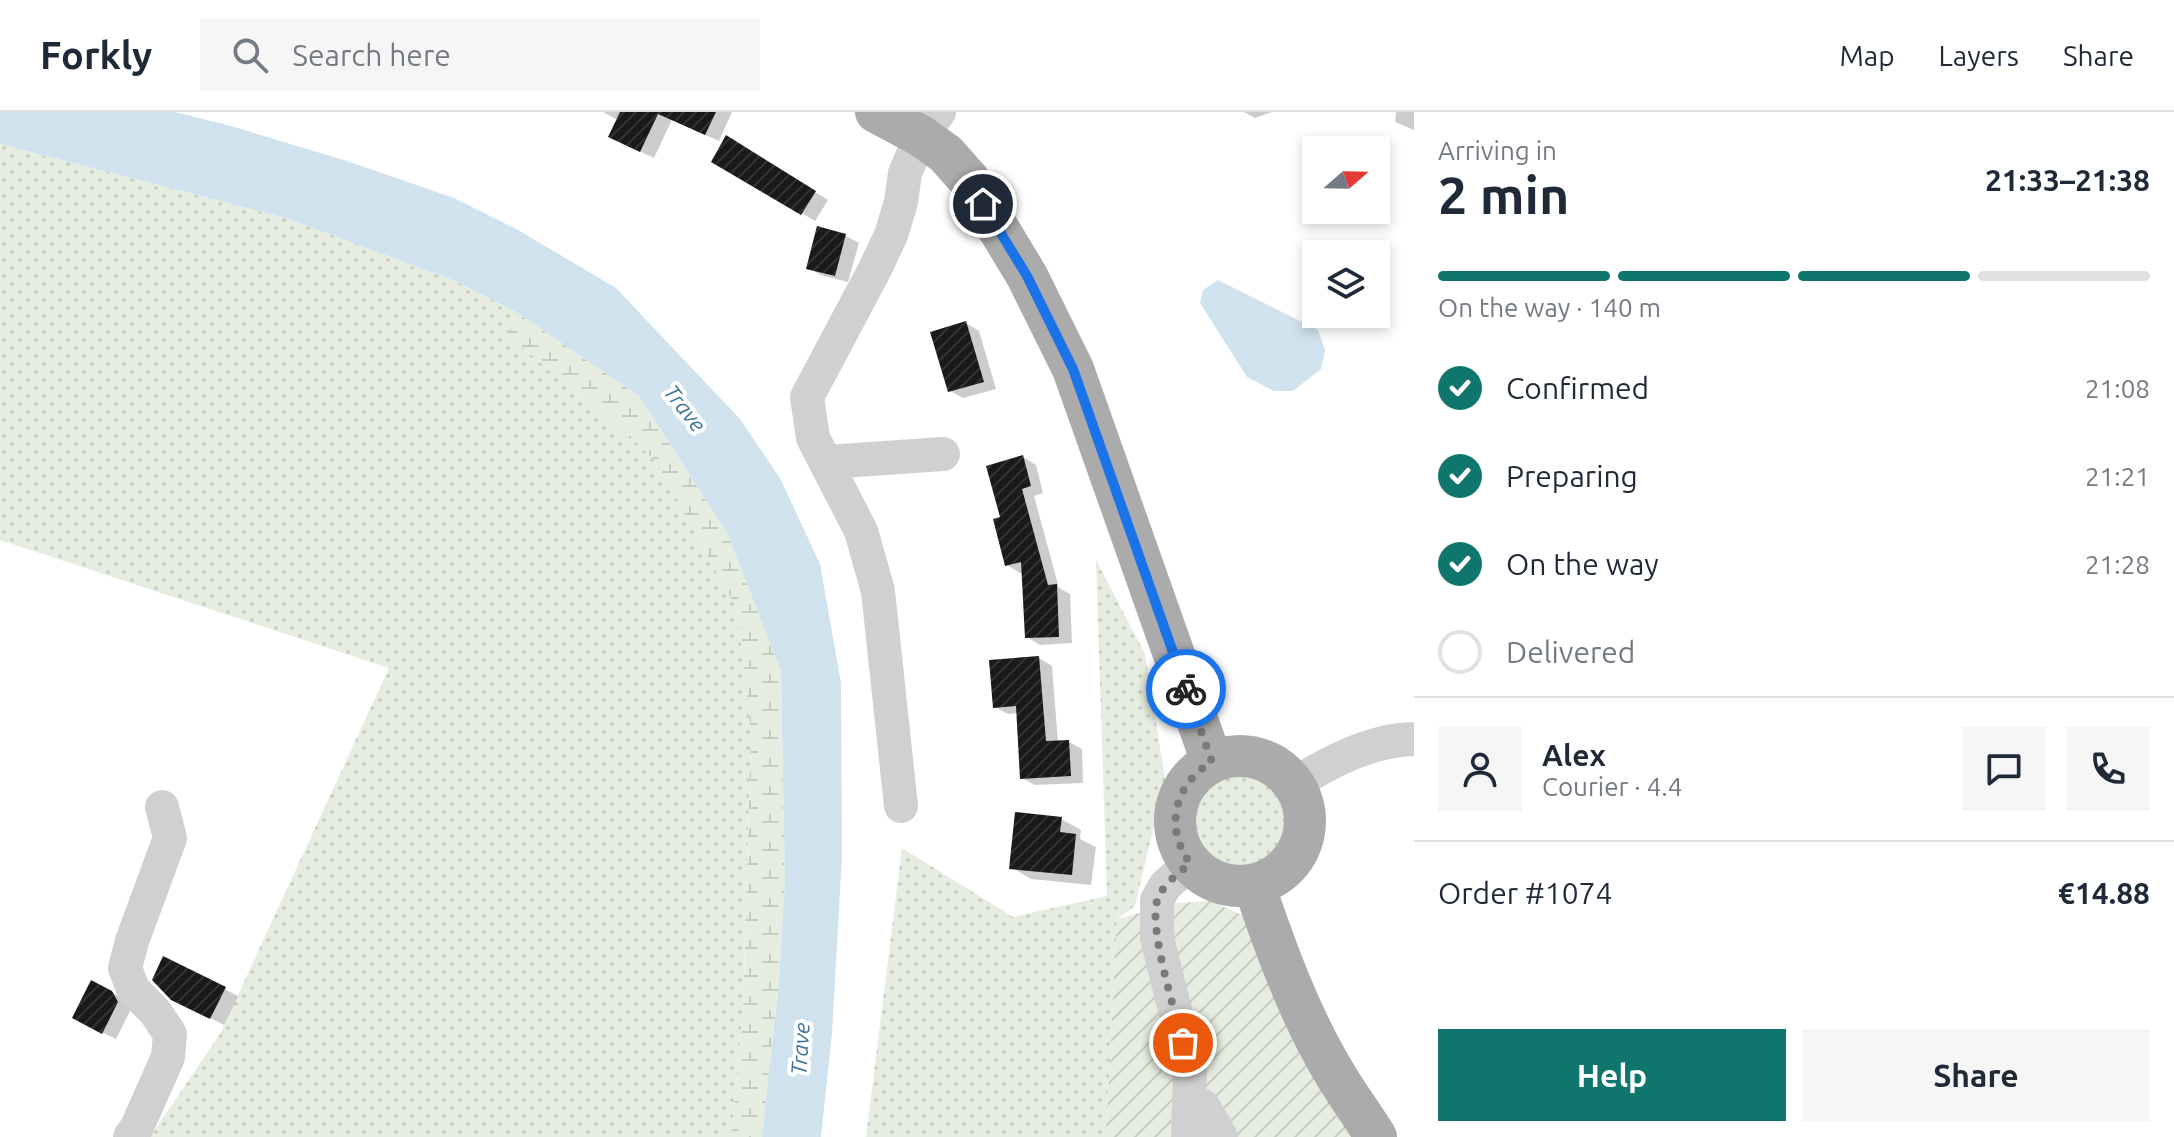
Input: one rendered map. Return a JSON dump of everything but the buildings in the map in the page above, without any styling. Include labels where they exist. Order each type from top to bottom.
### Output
[{"type":"main road","points":[[876,112],[930,124],[946,154],[969,180],[1027,276],[1073,369],[1212,762]]},
{"type":"main road","points":[[1234,756],[1256,758],[1282,772],[1294,784],[1305,814],[1300,845],[1286,867],[1274,877],[1254,885],[1234,886],[1201,874],[1190,863],[1175,831],[1177,804],[1192,776],[1212,762],[1234,756]]},
{"type":"main road","points":[[1254,885],[1297,997],[1334,1072],[1376,1137]]},
{"type":"street","points":[[901,806],[878,591],[861,531],[813,438],[807,397],[891,235],[901,202],[905,173],[930,124]]},
{"type":"street","points":[[827,462],[943,454]]},
{"type":"street","points":[[1294,784],[1362,749],[1414,739]]},
{"type":"street","points":[[130,1137],[168,1057],[170,1034],[156,1013],[133,989],[125,968],[170,838],[162,807]]},
{"type":"street","points":[[1188,1137],[1190,1070],[1157,938],[1157,900],[1165,886],[1190,863]]},
{"type":"street","points":[[1189,1102],[1203,1106],[1221,1137]]},
{"type":"green space","points":[[0,144],[286,218],[455,281],[516,312],[508,335],[654,459],[737,609],[751,732],[743,1012],[731,1137],[150,1137],[220,1034],[389,668],[0,540]]},
{"type":"green space","points":[[516,312],[639,396],[727,533],[781,671],[785,880],[779,981],[762,1137],[731,1137],[743,1012],[751,732],[737,609],[654,459],[508,335]]},
{"type":"green space","points":[[1096,560],[1145,654],[1165,779],[1135,906],[1117,919],[1106,1137],[866,1137],[902,848],[1013,917],[1107,896]]},
{"type":"green space","points":[[1240,773],[1259,777],[1276,787],[1286,804],[1290,823],[1286,842],[1276,859],[1259,869],[1240,873],[1221,869],[1204,859],[1194,842],[1190,823],[1194,804],[1204,787],[1221,777]]},
{"type":"green space","points":[[1211,901],[1242,915],[1363,1137],[1106,1137],[1117,919],[1177,903]]},
{"type":"water","name":"Trave","points":[[0,112],[175,112],[347,161],[454,198],[518,230],[616,288],[740,419],[780,478],[820,564],[841,683],[842,856],[832,1033],[821,1137],[762,1137],[779,981],[785,880],[781,671],[727,533],[639,396],[516,312],[455,281],[286,218],[0,144]]},
{"type":"water","points":[[1218,280],[1302,322],[1302,328],[1318,330],[1325,350],[1321,369],[1293,391],[1274,391],[1247,377],[1200,303],[1203,290]]},
{"type":"way so far","points":[[1183,1043],[1157,938],[1157,900],[1165,886],[1190,863],[1175,831],[1174,818],[1182,790],[1192,776],[1212,762],[1186,689]]},
{"type":"route","points":[[983,204],[1027,276],[1073,369],[1186,689]]}]
